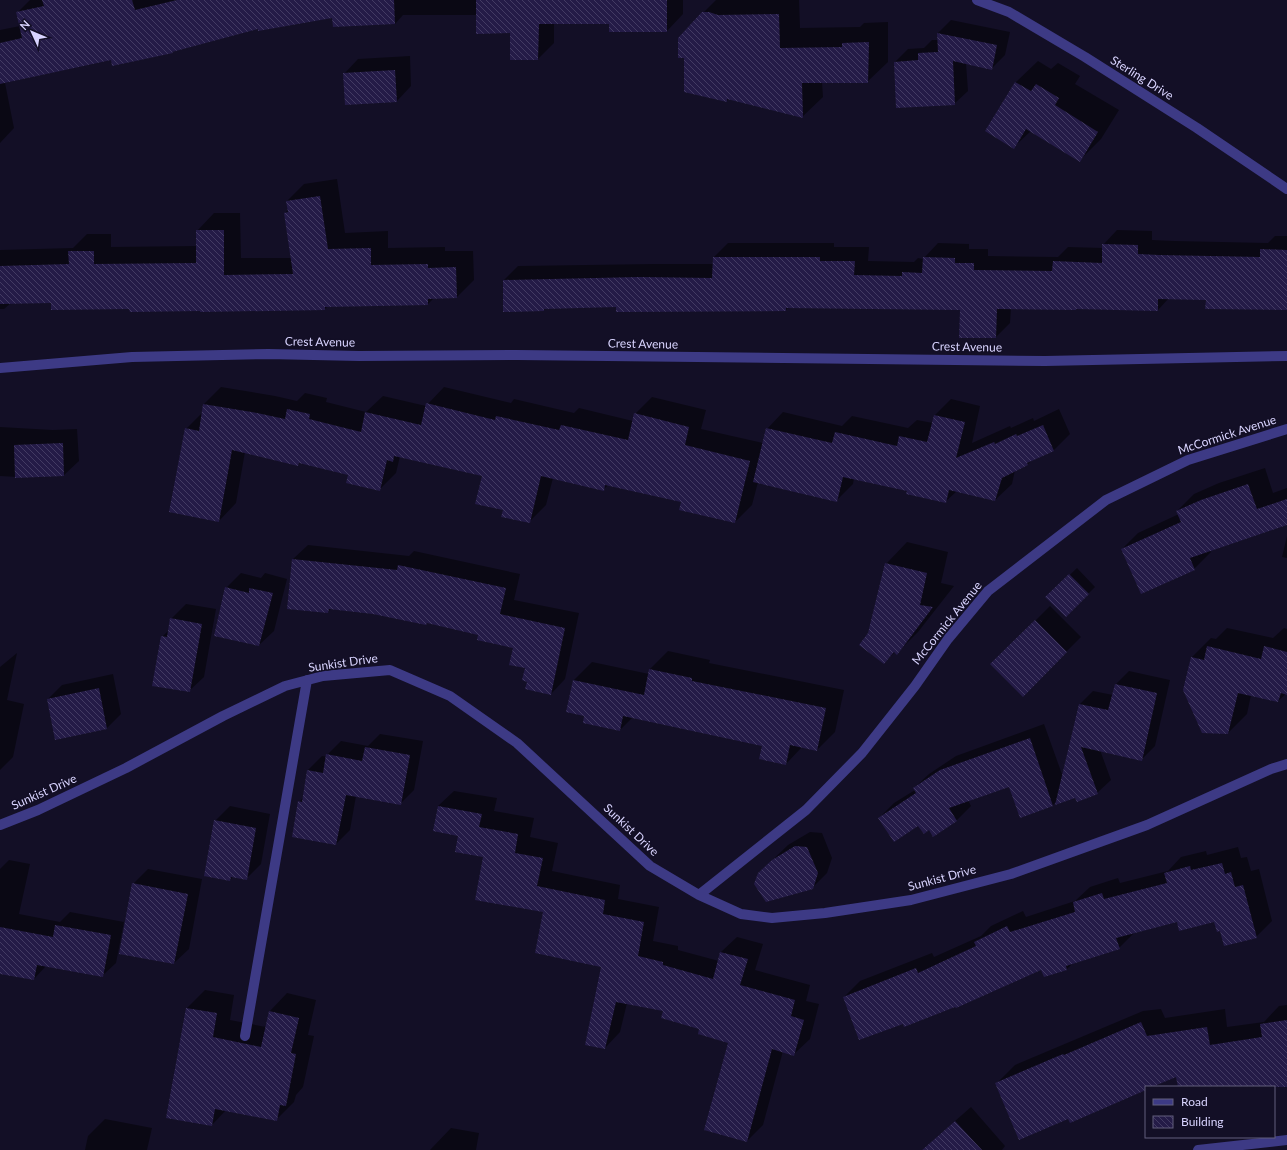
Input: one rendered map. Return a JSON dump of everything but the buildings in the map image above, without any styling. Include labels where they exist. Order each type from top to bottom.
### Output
[{"type":"street","name":"Sterling Drive","points":[[977,0],[1009,12],[1085,57],[1197,128],[1287,189]]},
{"type":"street","name":"Crest Avenue","points":[[0,368],[132,358],[268,354],[360,356],[517,355],[1045,361],[1287,356]]},
{"type":"street","name":"McCormick Avenue","points":[[699,895],[806,810],[862,753],[915,686],[948,639],[988,590],[1106,500],[1188,460],[1287,429]]},
{"type":"street","name":"Sunkist Drive","points":[[0,825],[45,807],[126,768],[223,716],[285,686],[323,676],[390,670],[450,696],[517,743],[614,831],[650,866],[699,895],[741,914],[772,918],[825,913],[911,900],[1010,874],[1147,825],[1271,769],[1287,764]]},
{"type":"street","points":[[246,1036],[307,680]]},
{"type":"street","points":[[1198,1150],[1287,1140]]}]
